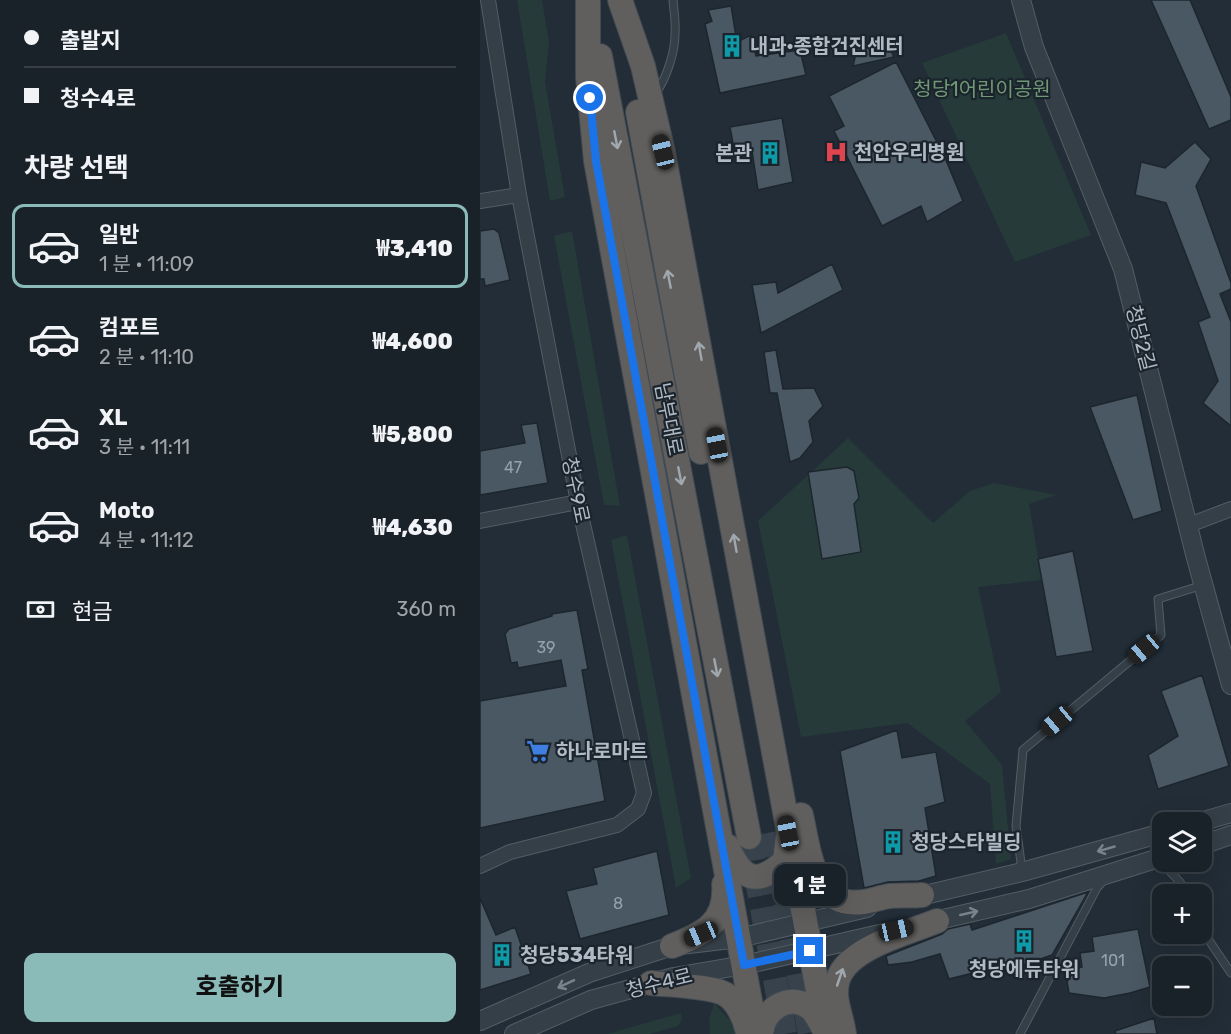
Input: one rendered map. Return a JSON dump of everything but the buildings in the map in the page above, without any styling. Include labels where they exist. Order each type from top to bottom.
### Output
[{"type":"highway","points":[[589,0],[588,77],[596,161],[756,1034]]},
{"type":"highway","name":"남부대로","points":[[589,0],[749,837]]},
{"type":"highway","points":[[618,0],[643,66],[663,152],[763,696],[785,861],[772,872],[762,876],[747,876],[736,866],[719,831]]},
{"type":"highway","name":"남부대로","points":[[618,0],[780,832]]},
{"type":"highway","points":[[763,696],[800,808],[812,864],[817,878],[826,890],[845,902],[861,903],[890,896],[922,895]]},
{"type":"highway","points":[[672,946],[701,934],[710,927],[719,911],[724,896],[724,886],[720,866],[719,831]]},
{"type":"highway","points":[[780,832],[832,1033]]},
{"type":"highway","points":[[832,1033],[837,982],[843,967],[860,952],[937,921]]},
{"type":"highway","points":[[651,983],[701,988],[724,993],[740,1011],[748,1034]]},
{"type":"highway","points":[[761,1034],[762,1025],[771,1009],[784,1003],[798,1002],[812,1008],[832,1033]]},
{"type":"street","name":"청수9로","points":[[480,866],[510,852],[616,825],[638,810],[644,793],[578,502],[519,195],[488,0]]},
{"type":"street","name":"청당2길","points":[[1021,0],[1034,47],[1123,269],[1231,686]]},
{"type":"street","points":[[480,201],[519,195]]},
{"type":"street","points":[[480,521],[578,502]]},
{"type":"street","points":[[1189,525],[1231,509]]},
{"type":"street","points":[[1212,819],[1231,813]]},
{"type":"street","points":[[480,1021],[589,973],[672,946],[739,938],[1022,873],[1152,835]]},
{"type":"street","points":[[1212,842],[1231,836]]},
{"type":"street","name":"청수4로","points":[[514,1034],[591,1000],[674,976],[744,965],[810,951],[1029,899],[1152,861]]},
{"type":"lane","points":[[651,100],[661,86],[675,35],[673,0]]},
{"type":"lane","points":[[1022,873],[1016,826],[1023,750],[1161,635],[1158,599],[1203,585]]},
{"type":"lane","points":[[1172,872],[1181,884]]},
{"type":"lane","points":[[1020,1034],[1097,888],[1109,874]]},
{"type":"lane","points":[[1211,944],[1231,973]]},
{"type":"green space","points":[[517,0],[542,0],[549,42],[545,82],[565,197],[550,201]]},
{"type":"green space","name":"청당1어린이공원","points":[[1006,33],[1091,235],[1015,262],[922,63]]},
{"type":"green space","points":[[572,231],[620,506],[604,505],[554,236]]},
{"type":"green space","points":[[848,438],[933,523],[970,491],[994,483],[1057,495],[1029,504],[1042,580],[978,587],[1001,692],[965,721],[1002,765],[1011,859],[996,864],[990,784],[907,723],[801,737],[758,521]]},
{"type":"green space","points":[[627,535],[691,878],[676,888],[611,540]]},
{"type":"green space","points":[[714,1003],[733,1024],[735,1034],[710,1034],[709,1020]]},
{"type":"green space","points":[[681,1013],[682,1019],[678,1026],[650,1034],[607,1034]]},
{"type":"tunnel","points":[[772,832],[810,1034]]},
{"type":"tunnel","points":[[749,837],[785,1034]]},
{"type":"place","name":"내과·종합건진센터","points":[[732,46]]},
{"type":"place","name":"천안우리병원","points":[[836,152]]},
{"type":"place","name":"본관","points":[[770,153]]},
{"type":"place","name":"하나로마트","points":[[538,751]]},
{"type":"place","name":"청당스타빌딩","points":[[893,842]]},
{"type":"place","name":"청당에듀타워","points":[[1024,941]]},
{"type":"place","name":"청당534타워","points":[[502,955]]},
{"type":"route","points":[[590,98],[596,161],[744,965],[810,951]]}]
